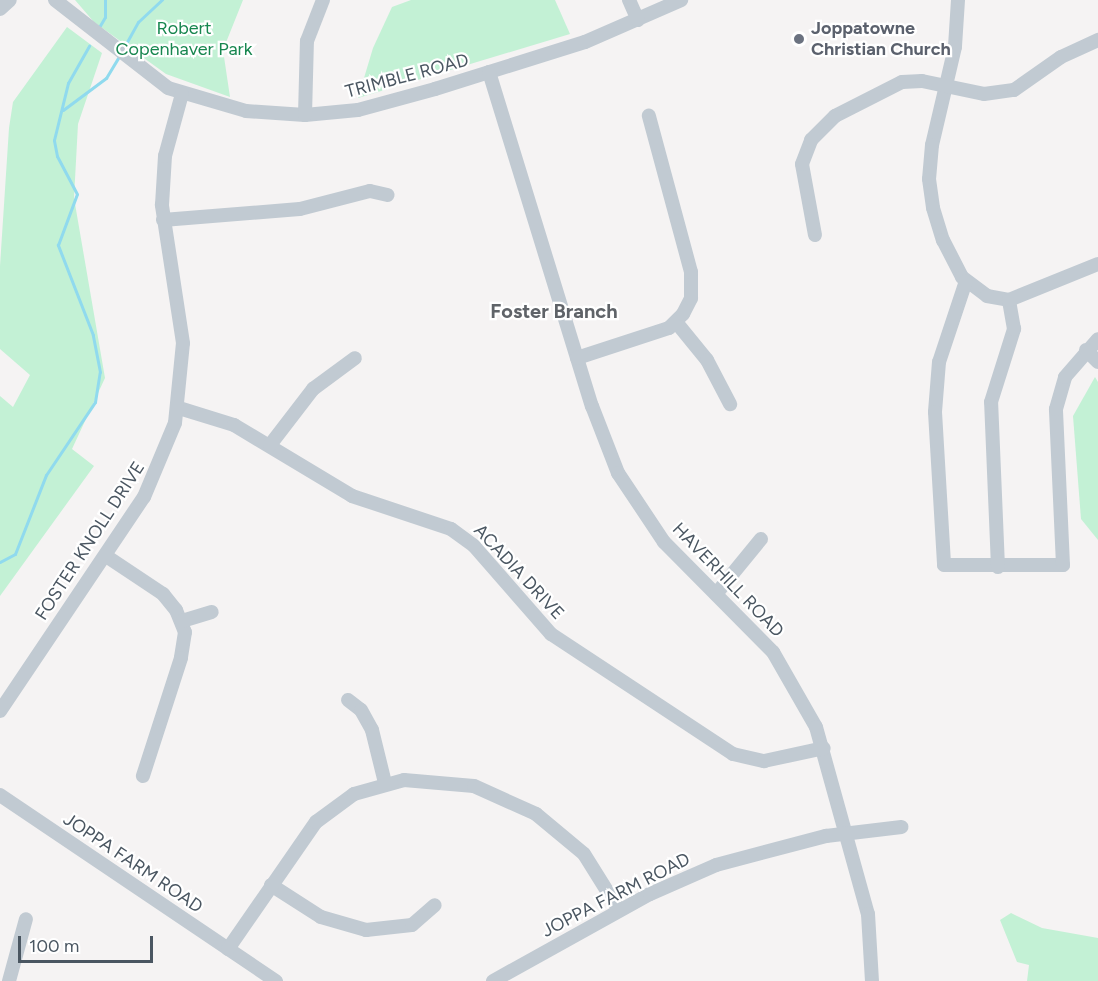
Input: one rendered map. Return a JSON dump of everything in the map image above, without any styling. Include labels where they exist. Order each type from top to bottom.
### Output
[{"type":"street","points":[[0,9],[10,0]]},
{"type":"street","name":"TRIMBLE ROAD","points":[[55,0],[153,78],[182,94],[246,111],[305,115],[380,105],[489,72],[638,20],[681,0]]},
{"type":"street","points":[[305,115],[307,41],[323,0]]},
{"type":"street","points":[[629,0],[638,20]]},
{"type":"street","points":[[957,0],[957,32],[932,145],[930,195],[942,240],[966,281],[987,296],[1010,300],[1098,264]]},
{"type":"street","points":[[815,235],[802,164],[811,140],[825,123],[894,85],[922,81],[984,94],[1014,90],[1061,57],[1098,40]]},
{"type":"street","name":"HAVERHILL ROAD","points":[[489,72],[606,447],[633,499],[671,550],[773,652],[798,691],[824,748],[868,914],[872,981]]},
{"type":"street","name":"FOSTER KNOLL DRIVE","points":[[0,711],[106,555],[155,476],[179,408],[182,330],[163,220],[165,156],[182,94]]},
{"type":"street","points":[[577,358],[650,336],[676,322],[691,298],[693,281],[649,116]]},
{"type":"street","points":[[163,220],[300,209],[370,191],[388,195]]},
{"type":"street","points":[[966,281],[939,362],[935,412],[944,565],[998,567],[1063,565],[1056,409],[1065,377],[1086,350],[1098,339]]},
{"type":"street","points":[[998,567],[990,411],[994,381],[1014,329],[1010,300]]},
{"type":"street","points":[[676,322],[706,360],[730,404]]},
{"type":"street","points":[[1086,350],[1098,362]]},
{"type":"street","points":[[270,445],[306,396],[355,358]]},
{"type":"street","name":"ACADIA DRIVE","points":[[179,408],[234,425],[352,496],[428,519],[458,534],[551,634],[733,754],[764,761],[824,748]]},
{"type":"street","points":[[717,594],[761,539]]},
{"type":"street","points":[[106,555],[163,594],[182,621],[183,652],[143,776]]},
{"type":"street","points":[[182,621],[212,612]]},
{"type":"street","points":[[348,700],[367,720],[385,783]]},
{"type":"street","points":[[228,949],[305,835],[324,815],[354,794],[385,783],[426,779],[457,783],[490,791],[525,807],[550,823],[584,854],[619,910]]},
{"type":"street","name":"JOPPA FARM ROAD","points":[[0,795],[276,981]]},
{"type":"street","name":"JOPPA FARM ROAD","points":[[493,981],[619,910],[716,865],[845,833],[901,827]]},
{"type":"street","points":[[271,885],[321,917],[366,930],[412,925],[435,905]]},
{"type":"street","points":[[9,981],[26,919]]},
{"type":"green space","name":"Robert Copenhaver Park","points":[[75,0],[243,0],[223,50],[230,97],[166,74],[94,22]]},
{"type":"green space","points":[[411,0],[555,0],[570,34],[358,98],[373,48],[392,7]]},
{"type":"green space","name":"Robert Copenhaver Park","points":[[67,27],[102,53],[78,124],[74,198],[105,378],[72,449],[94,466],[0,596],[0,396],[13,407],[30,375],[0,349],[0,266],[9,128],[13,102]]},
{"type":"green space","points":[[1095,377],[1098,382],[1098,540],[1081,519],[1073,416]]},
{"type":"green space","points":[[1011,913],[1042,928],[1098,938],[1098,981],[1027,981],[1029,965],[1017,962],[1000,920]]},
{"type":"waterway","name":"Foster Branch","points":[[98,29],[105,17],[105,0]]},
{"type":"waterway","points":[[123,49],[138,22],[162,0]]},
{"type":"waterway","name":"Foster Branch","points":[[0,562],[15,554],[46,475],[95,402],[100,372],[93,335],[58,245],[77,194],[57,156],[54,140],[68,83],[89,46]]},
{"type":"waterway","points":[[63,110],[106,78],[120,55]]},
{"type":"place","name":"Joppatowne Christian Church","points":[[799,39]]},
{"type":"district","name":"Foster Branch","points":[[554,311]]}]
